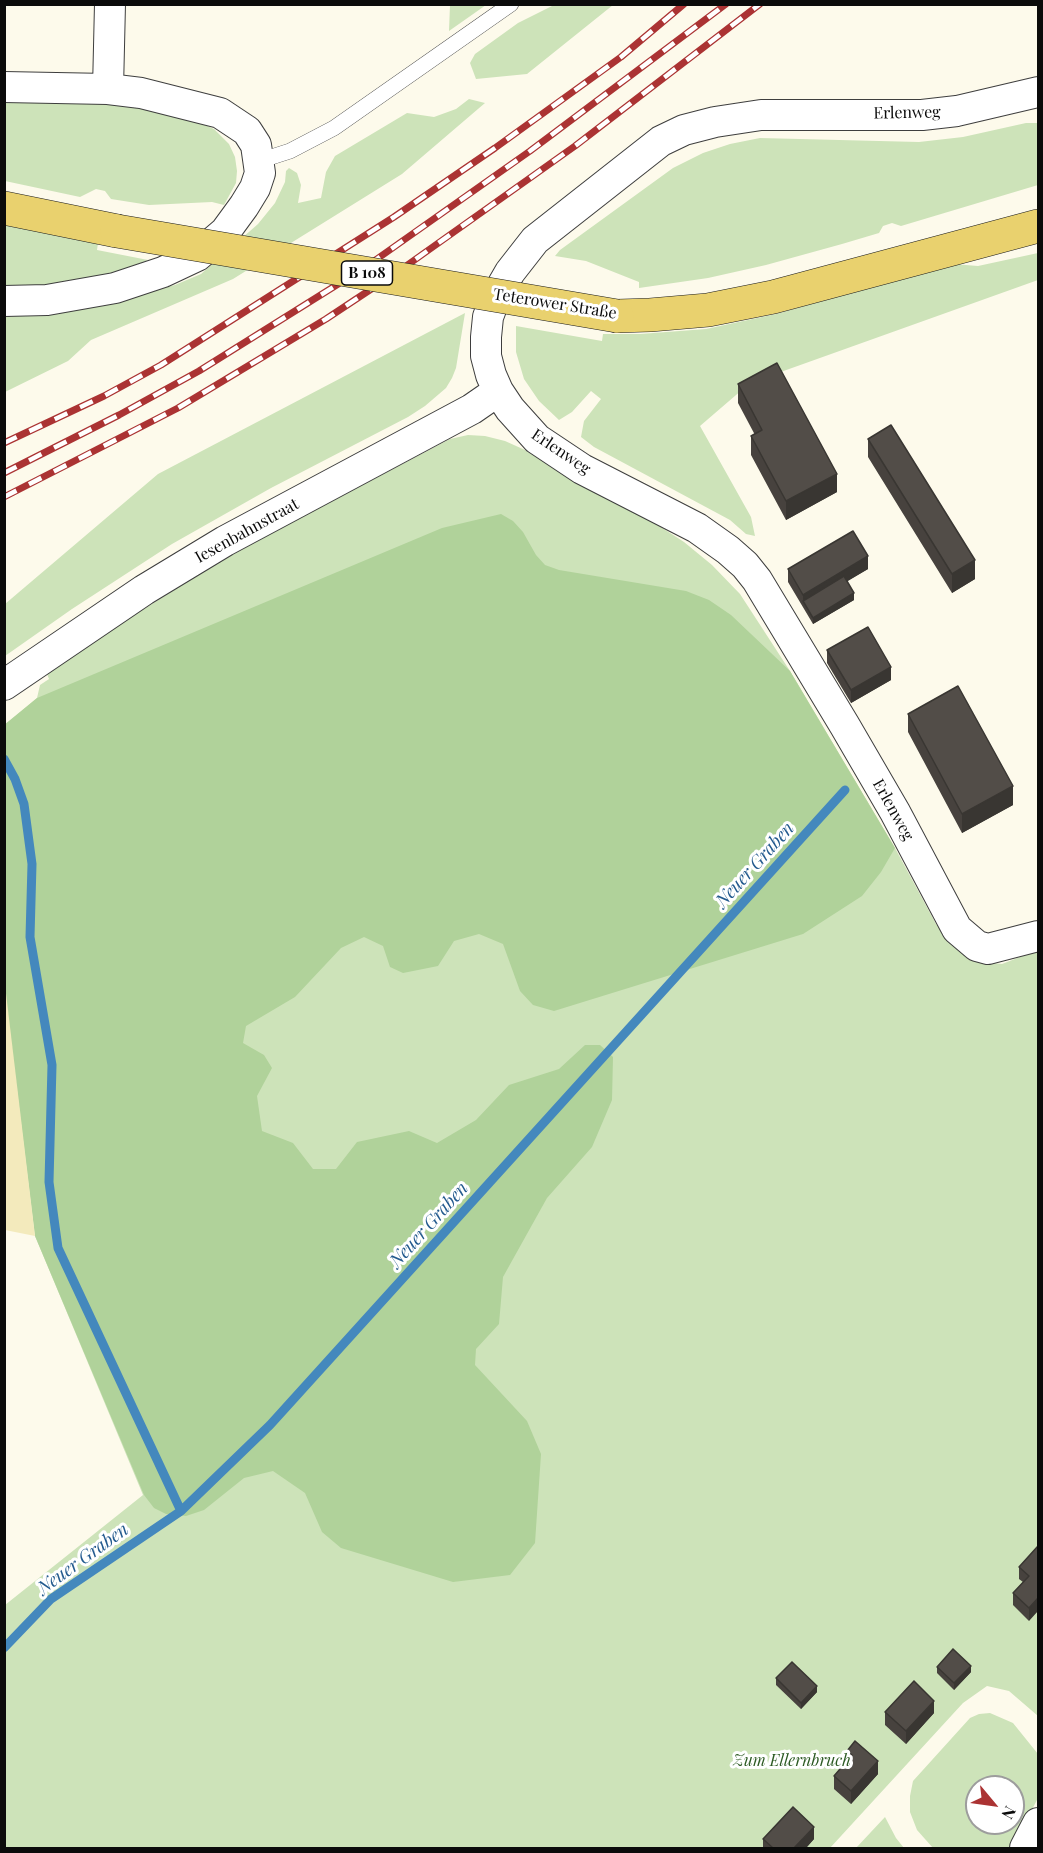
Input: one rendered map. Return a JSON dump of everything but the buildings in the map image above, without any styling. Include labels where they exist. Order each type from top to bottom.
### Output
[{"type":"main road","name":"Teterower Straße","points":[[4,208],[117,231],[617,316],[708,310],[773,297],[1038,226]]},
{"type":"street","points":[[108,89],[116,21]]},
{"type":"street","points":[[4,87],[108,89],[141,93],[220,113],[247,131],[256,145],[260,173],[255,188],[225,232],[197,256],[163,272],[115,288],[47,300],[4,301]]},
{"type":"street","name":"Erlenweg","points":[[1038,92],[957,111],[922,114],[760,115],[684,130],[661,141],[535,240],[510,272],[495,298],[488,317],[486,337],[486,356],[498,391],[530,432],[552,450],[582,469],[697,528],[728,550],[757,580],[846,726],[957,929],[970,941],[988,949],[1038,936]]},
{"type":"street","name":"Iesenbahnstraat","points":[[4,685],[144,590],[215,547],[472,409],[498,391]]},
{"type":"street","points":[[1025,1848],[1038,1823]]},
{"type":"lane","points":[[259,161],[290,151],[334,128],[511,4]]},
{"type":"green space","points":[[450,4],[486,5],[449,31]]},
{"type":"green space","points":[[556,4],[613,5],[527,74],[476,79],[470,63],[475,54],[518,23]]},
{"type":"green space","points":[[469,99],[485,103],[402,174],[233,279],[91,340],[68,361],[5,392],[5,313],[107,302],[175,285],[201,274],[258,224],[275,203],[289,168],[297,173],[301,185],[298,203],[321,198],[326,172],[335,156],[407,113],[434,117],[456,109]]},
{"type":"green space","points":[[4,100],[141,106],[194,120],[214,129],[229,144],[235,157],[236,183],[224,205],[212,202],[149,205],[111,199],[105,191],[96,189],[80,197],[5,181]]},
{"type":"green space","points":[[1026,123],[1038,123],[1038,185],[901,226],[892,223],[883,226],[879,233],[842,244],[708,278],[639,288],[639,282],[586,261],[555,256],[560,250],[673,168],[703,153],[730,144],[760,138],[919,142],[963,137]]},
{"type":"green space","points":[[4,225],[98,243],[97,250],[148,260],[116,276],[46,289],[5,290]]},
{"type":"green space","points":[[1038,253],[1038,280],[750,383],[700,426],[751,517],[755,536],[746,534],[730,520],[594,447],[581,437],[584,421],[601,399],[591,391],[572,412],[559,420],[539,401],[524,379],[516,352],[516,326],[602,341],[603,334],[706,329],[776,314],[953,264],[978,266]]},
{"type":"green space","points":[[465,313],[456,368],[452,378],[446,388],[425,406],[172,544],[5,656],[5,604],[158,474]]},
{"type":"green space","name":"Zum Ellernbruch","points":[[468,435],[505,441],[525,450],[575,481],[653,522],[684,542],[712,565],[740,594],[790,671],[895,848],[936,924],[949,940],[982,962],[1002,964],[1038,950],[1038,1716],[1009,1691],[987,1686],[963,1703],[830,1848],[5,1848],[5,1605],[143,1495],[35,1236],[4,985],[5,725],[37,698],[40,685],[49,679],[47,674],[98,638],[231,554],[450,439]]},
{"type":"green space","points":[[501,514],[513,521],[523,532],[536,555],[545,565],[559,570],[686,591],[709,600],[731,615],[790,671],[895,848],[881,872],[862,896],[803,934],[554,1011],[533,1005],[520,991],[503,944],[479,934],[454,941],[438,966],[403,973],[390,967],[383,946],[364,937],[341,948],[295,997],[246,1026],[243,1043],[264,1055],[272,1068],[257,1096],[262,1131],[293,1143],[313,1169],[336,1169],[357,1142],[409,1131],[437,1143],[476,1120],[509,1085],[559,1069],[585,1045],[600,1045],[613,1057],[612,1100],[592,1147],[547,1198],[503,1277],[499,1324],[476,1349],[475,1365],[527,1421],[541,1454],[535,1543],[510,1575],[453,1582],[341,1548],[322,1532],[305,1493],[273,1471],[244,1478],[204,1510],[186,1516],[166,1514],[154,1508],[144,1495],[35,1236],[4,985],[4,725],[37,698],[442,528]]},
{"type":"green space","points":[[990,1713],[1013,1723],[1038,1754],[1038,1798],[1025,1823],[1025,1775],[965,1775],[965,1835],[1019,1835],[1012,1848],[933,1848],[917,1830],[910,1812],[913,1781],[970,1718]]},
{"type":"green space","points":[[885,1817],[904,1848],[856,1848]]},
{"type":"sand","points":[[5,985],[35,1236],[5,1230]]},
{"type":"waterway","points":[[4,759],[15,779],[24,804],[32,864],[30,937],[52,1065],[49,1182],[58,1248],[181,1511]]},
{"type":"waterway","name":"Neuer Graben","points":[[4,1648],[51,1599],[181,1511],[270,1425],[845,790]]},
{"type":"railway","points":[[4,443],[104,396],[161,365],[394,217],[621,57],[684,4]]},
{"type":"railway","points":[[4,473],[119,415],[199,371],[367,266],[530,151],[726,4]]},
{"type":"railway","points":[[4,497],[178,408],[326,319],[406,266],[575,146],[760,4]]}]
